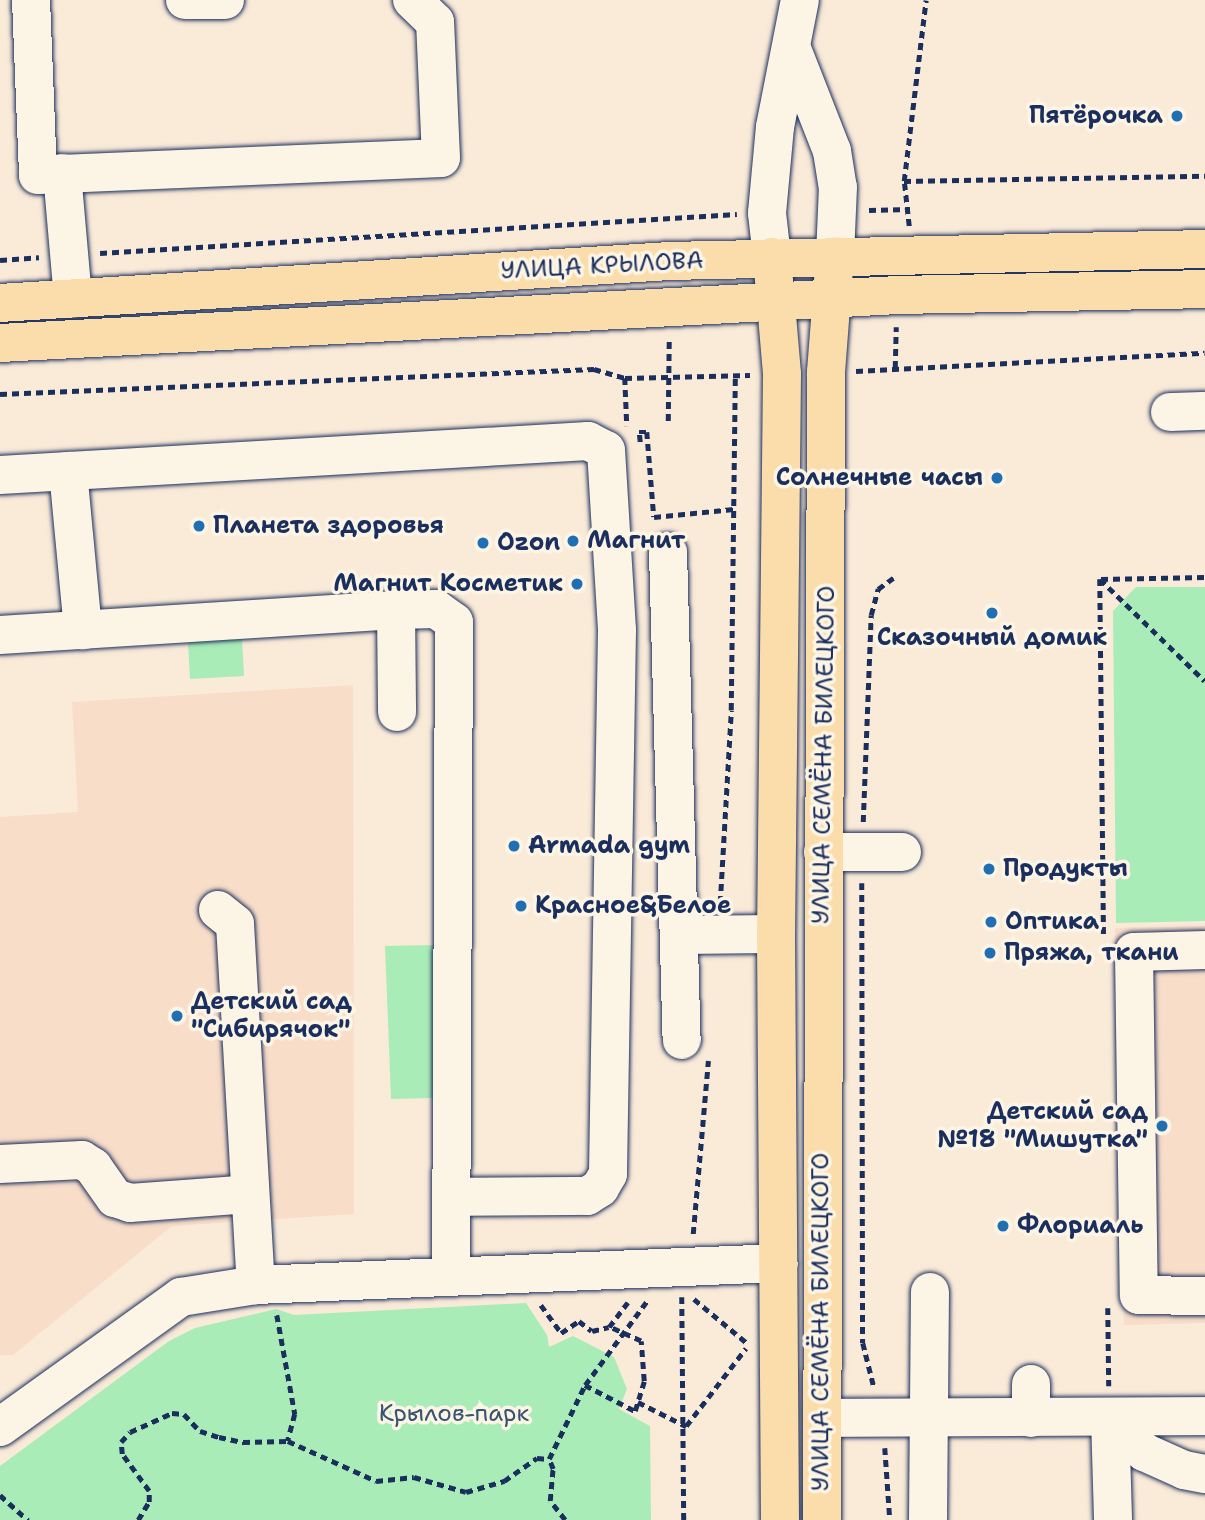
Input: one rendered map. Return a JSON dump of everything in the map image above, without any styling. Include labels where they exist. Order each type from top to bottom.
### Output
[{"type":"main road","name":"УЛИЦА КРЫЛОВА","points":[[0,303],[772,257],[1205,249]]},
{"type":"main road","name":"УЛИЦА СЕМЁНА БИЛЕЦКОГО","points":[[822,1520],[826,372],[835,256]]},
{"type":"main road","name":"УЛИЦА СЕМЁНА БИЛЕЦКОГО","points":[[772,257],[778,301],[782,374],[776,934],[780,1520]]},
{"type":"main road","name":"УЛИЦА КРЫЛОВА","points":[[0,343],[897,295],[1205,289]]},
{"type":"street","points":[[31,0],[38,175],[441,158],[435,22],[412,0]]},
{"type":"street","points":[[185,0],[225,0]]},
{"type":"street","points":[[772,257],[767,213],[775,127],[800,0]]},
{"type":"street","name":"УЛИЦА СЕМЁНА БИЛЕЦКОГО","points":[[791,48],[832,151],[837,211],[835,256]]},
{"type":"street","points":[[62,173],[73,299]]},
{"type":"street","points":[[0,475],[588,441],[606,450],[617,630],[608,1174],[600,1188],[587,1196],[451,1197]]},
{"type":"street","points":[[68,471],[83,630]]},
{"type":"street","points":[[668,552],[682,1040]]},
{"type":"street","points":[[396,610],[397,712]]},
{"type":"street","points":[[0,635],[396,610],[447,613],[457,633],[451,1276]]},
{"type":"street","points":[[823,852],[902,852]]},
{"type":"street","points":[[218,911],[235,925],[249,1194],[265,1303]]},
{"type":"street","points":[[679,935],[776,934]]},
{"type":"street","points":[[1205,950],[1134,952],[1139,1295],[1205,1296]]},
{"type":"street","points":[[0,1164],[82,1160],[93,1167],[115,1198],[130,1203],[249,1194]]},
{"type":"street","points":[[0,1427],[181,1297],[265,1303],[451,1276],[779,1263]]},
{"type":"street","points":[[928,1520],[930,1292]]},
{"type":"street","points":[[822,1418],[929,1420],[1031,1401],[1110,1417],[1205,1416]]},
{"type":"street","points":[[1110,1417],[1144,1452],[1184,1471],[1205,1474]]},
{"type":"street","points":[[1110,1417],[1113,1520]]},
{"type":"path","points":[[908,254],[910,209],[904,181],[926,0]]},
{"type":"path","points":[[904,181],[1205,176]]},
{"type":"path","points":[[837,211],[910,209]]},
{"type":"path","points":[[0,260],[767,213]]},
{"type":"path","points":[[895,368],[897,295]]},
{"type":"path","points":[[826,372],[1205,353]]},
{"type":"path","points":[[0,394],[594,369],[625,378],[782,374]]},
{"type":"path","points":[[625,378],[627,435]]},
{"type":"path","points":[[641,471],[639,432],[647,432],[654,517],[734,509]]},
{"type":"path","points":[[1205,577],[1100,579],[1205,681]]},
{"type":"path","points":[[890,1520],[882,1420],[863,1343],[862,852],[871,615],[878,589],[893,578]]},
{"type":"path","points":[[638,1402],[686,1426],[749,1345],[681,1289]]},
{"type":"path","points":[[534,1296],[561,1332],[579,1321],[592,1331],[609,1327],[641,1341],[644,1381],[635,1410],[585,1385]]},
{"type":"path","points":[[565,1520],[550,1502],[553,1469],[549,1459],[585,1385],[650,1297]]},
{"type":"path","points":[[609,1327],[631,1298]]},
{"type":"path","points":[[265,1303],[290,1310]]},
{"type":"path","points":[[265,1303],[295,1414],[288,1441]]},
{"type":"path","points":[[138,1520],[149,1502],[149,1491],[122,1454],[121,1442],[155,1417],[184,1415],[200,1431],[243,1442],[288,1441],[376,1481],[414,1476],[466,1492],[504,1481],[537,1458],[549,1459]]},
{"type":"path","points":[[0,1495],[28,1520]]},
{"type":"shaded area","name":"Детский сад \"Сибирячок\"","points":[[353,685],[354,1214],[172,1226],[13,1355],[0,1355],[0,817],[78,812],[72,702]]},
{"type":"shaded area","name":"Детский сад №18 \"Мишутка\"","points":[[1205,926],[1205,1323],[1124,1325],[1115,928]]},
{"type":"green space","points":[[1136,587],[1205,587],[1205,921],[1116,923],[1113,611]]},
{"type":"green space","points":[[242,638],[244,676],[190,679],[188,642]]},
{"type":"green space","points":[[436,945],[433,1098],[391,1099],[385,946]]},
{"type":"green space","name":"Крылов-парк","points":[[526,1303],[547,1335],[549,1347],[573,1336],[614,1357],[627,1389],[619,1409],[650,1426],[651,1520],[0,1520],[0,1466],[169,1341],[195,1328],[276,1309],[294,1315]]},
{"type":"place","name":"Пятёрочка","points":[[1177,116]]},
{"type":"place","name":"Солнечные часы","points":[[997,478]]},
{"type":"place","name":"Планета здоровья","points":[[199,526]]},
{"type":"place","name":"Магнит","points":[[573,541]]},
{"type":"place","name":"Ozon","points":[[483,543]]},
{"type":"place","name":"Магнит Косметик","points":[[577,584]]},
{"type":"place","name":"Сказочный домик","points":[[992,613]]},
{"type":"place","name":"Armada gym","points":[[514,846]]},
{"type":"place","name":"Продукты","points":[[989,869]]},
{"type":"place","name":"Красное&Белое","points":[[521,906]]},
{"type":"place","name":"Оптика","points":[[991,922]]},
{"type":"place","name":"Пряжа, ткани","points":[[990,953]]},
{"type":"place","name":"Детский сад \"Сибирячок\"","points":[[177,1016]]},
{"type":"place","name":"Детский сад №18 \"Мишутка\"","points":[[1162,1126]]},
{"type":"place","name":"Флориаль","points":[[1003,1226]]}]
